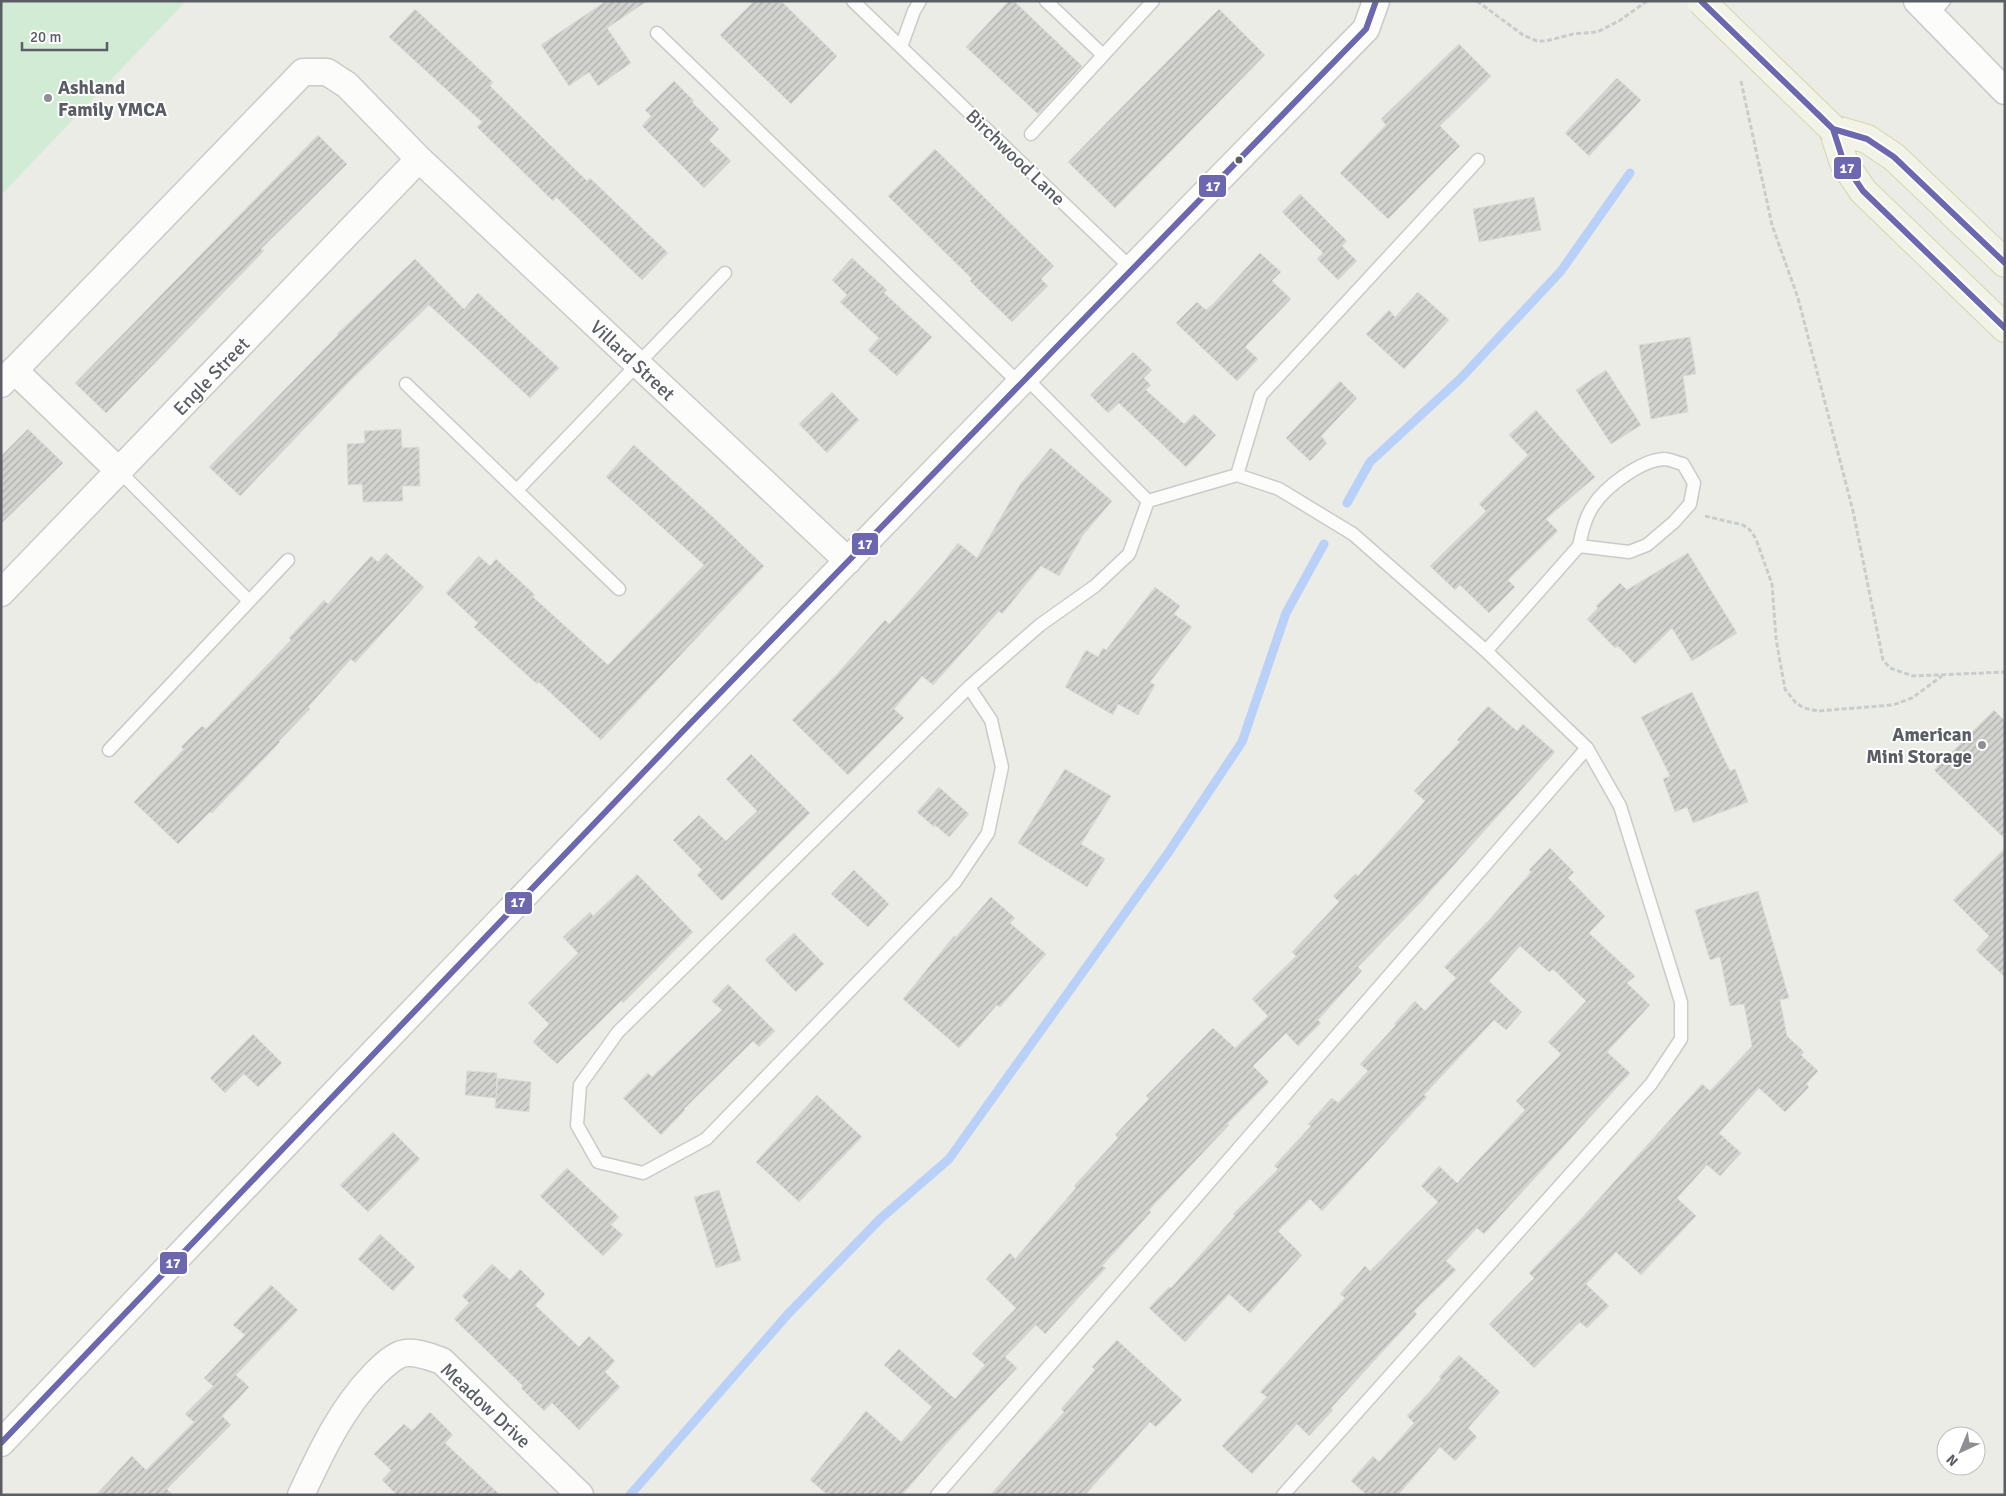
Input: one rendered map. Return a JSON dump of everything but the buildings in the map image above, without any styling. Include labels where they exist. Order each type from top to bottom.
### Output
[{"type":"main road","points":[[1701,1],[1833,129],[1867,139],[1894,157],[2005,263]]},
{"type":"main road","points":[[1833,129],[1844,164],[1863,191],[2005,328]]},
{"type":"street","points":[[1,1443],[365,1060],[1131,268],[1366,29],[1376,1]]},
{"type":"street","points":[[1931,6],[2005,91]]},
{"type":"street","name":"Villard Street","points":[[8,377],[303,72],[327,72],[347,85],[419,159],[848,561]]},
{"type":"street","name":"Engle Street","points":[[1,593],[120,472],[419,159]]},
{"type":"street","points":[[8,377],[120,472]]},
{"type":"street","name":"Meadow Drive","points":[[301,1495],[323,1447],[356,1394],[384,1365],[402,1354],[423,1355],[442,1361],[580,1495]]},
{"type":"lane","name":"Birchwood Lane","points":[[853,1],[1131,268]]},
{"type":"lane","points":[[901,47],[914,11],[920,1]]},
{"type":"lane","points":[[1046,1],[1103,55]]},
{"type":"lane","points":[[1031,134],[1153,1]]},
{"type":"lane","points":[[657,33],[1148,501]]},
{"type":"lane","points":[[1237,475],[1261,394],[1478,160]]},
{"type":"lane","points":[[517,490],[725,273]]},
{"type":"lane","points":[[406,384],[619,589]]},
{"type":"lane","points":[[1486,651],[1579,546],[1584,526],[1594,505],[1613,485],[1640,466],[1664,459],[1683,464],[1694,483],[1690,504],[1674,522],[1647,545],[1629,552],[1579,546]]},
{"type":"lane","points":[[120,472],[249,601]]},
{"type":"lane","points":[[1148,501],[1237,475],[1279,489],[1353,534],[1486,651],[1587,748],[1620,806],[1681,1002],[1681,1039],[1651,1084],[1283,1495]]},
{"type":"lane","points":[[969,687],[991,720],[1002,767],[988,833],[955,882],[706,1139],[643,1173],[598,1162],[576,1125],[580,1085],[618,1032],[969,687],[1040,625],[1095,586],[1129,554],[1148,501]]},
{"type":"lane","points":[[109,750],[288,560]]},
{"type":"lane","points":[[937,1495],[1587,748]]},
{"type":"path","points":[[1477,1],[1523,35],[1537,41],[1546,41],[1573,34],[1597,32],[1619,21],[1647,1]]},
{"type":"path","points":[[1740,77],[1772,224],[1798,298],[1853,510],[1883,660],[1890,668],[1912,676],[2005,672]]},
{"type":"path","points":[[1683,512],[1736,522],[1750,530],[1756,539],[1772,584],[1776,639],[1785,689],[1796,703],[1804,708],[1818,711],[1893,705],[1912,698],[1943,676]]},
{"type":"green space","name":"Ashland Family YMCA","points":[[1,1],[186,1],[1,195]]},
{"type":"waterway","points":[[1347,503],[1370,462],[1461,378],[1561,271],[1630,173]]},
{"type":"waterway","points":[[630,1495],[788,1314],[880,1219],[949,1159],[1168,853],[1242,742],[1286,613],[1324,544]]},
{"type":"transit line","name":"17","points":[[1,1443],[681,733],[1366,29],[1376,1]]},
{"type":"transit line","name":"17","points":[[1701,1],[1833,129],[1844,163],[1863,191],[2005,328]]},
{"type":"transit line","name":"17","points":[[1818,114],[1833,129],[1867,139],[1894,157],[2005,263]]},
{"type":"place","name":"Ashland Family YMCA","points":[[48,98]]},
{"type":"place","name":"American Mini Storage","points":[[1982,745]]}]
